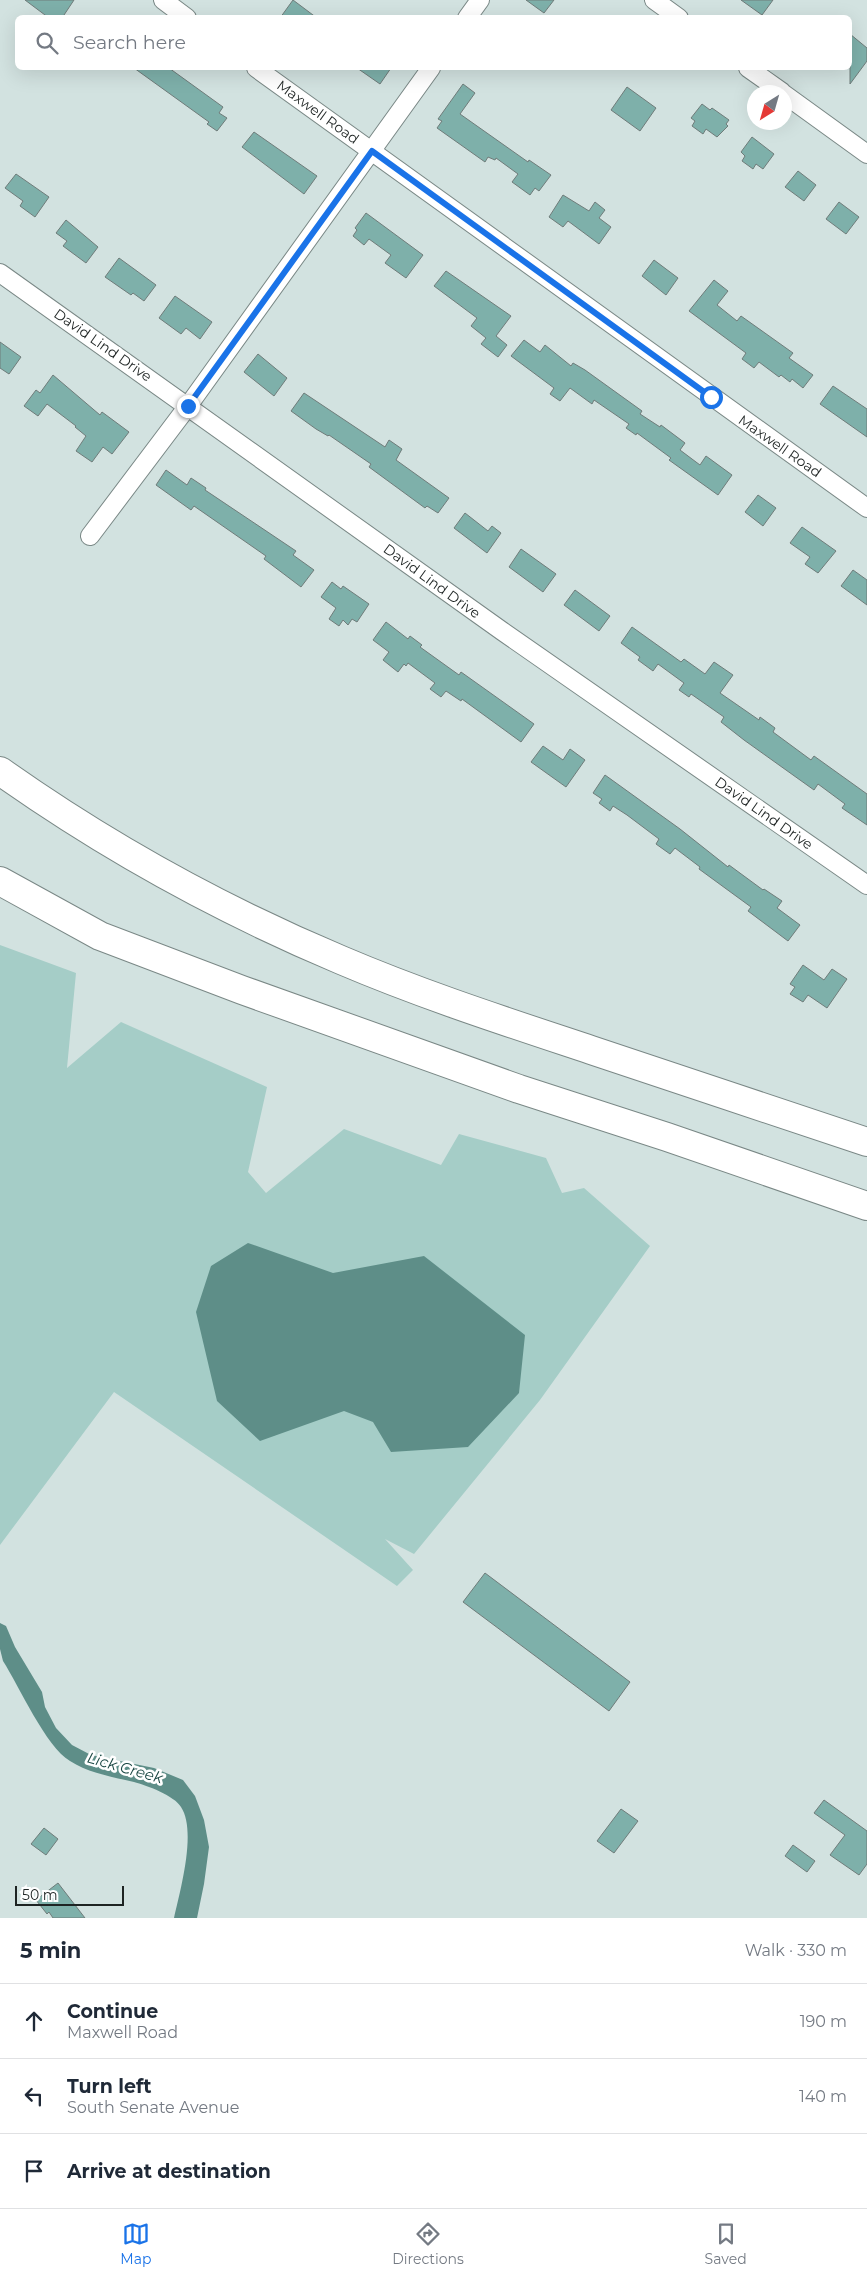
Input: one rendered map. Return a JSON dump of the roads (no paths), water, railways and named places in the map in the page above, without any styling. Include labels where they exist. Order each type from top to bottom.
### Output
[{"type":"highway","points":[[0,771],[78,822],[174,878],[274,930],[340,960],[474,1011],[867,1142]]},
{"type":"highway","points":[[0,881],[100,936],[224,983],[519,1088],[867,1206]]},
{"type":"street","points":[[163,0],[183,15]]},
{"type":"street","points":[[469,15],[480,0]]},
{"type":"street","points":[[654,0],[675,15]]},
{"type":"street","name":"Maxwell Road","points":[[259,70],[867,508]]},
{"type":"street","points":[[90,536],[188,406],[430,70]]},
{"type":"street","points":[[751,70],[772,85]]},
{"type":"street","points":[[792,100],[867,154]]},
{"type":"street","name":"David Lind Drive","points":[[0,273],[502,631],[867,885]]},
{"type":"water","points":[[248,1243],[333,1273],[424,1256],[525,1335],[519,1393],[468,1447],[391,1452],[373,1422],[344,1411],[260,1441],[217,1401],[196,1312],[211,1266]]},
{"type":"water","name":"Lick Creek","points":[[0,1623],[6,1626],[15,1647],[42,1692],[45,1707],[56,1728],[72,1745],[91,1755],[154,1768],[183,1780],[195,1796],[204,1820],[209,1847],[197,1918],[174,1918],[186,1861],[188,1831],[186,1818],[181,1807],[173,1799],[160,1792],[139,1783],[85,1769],[61,1754],[42,1730],[3,1661],[0,1649]]}]
